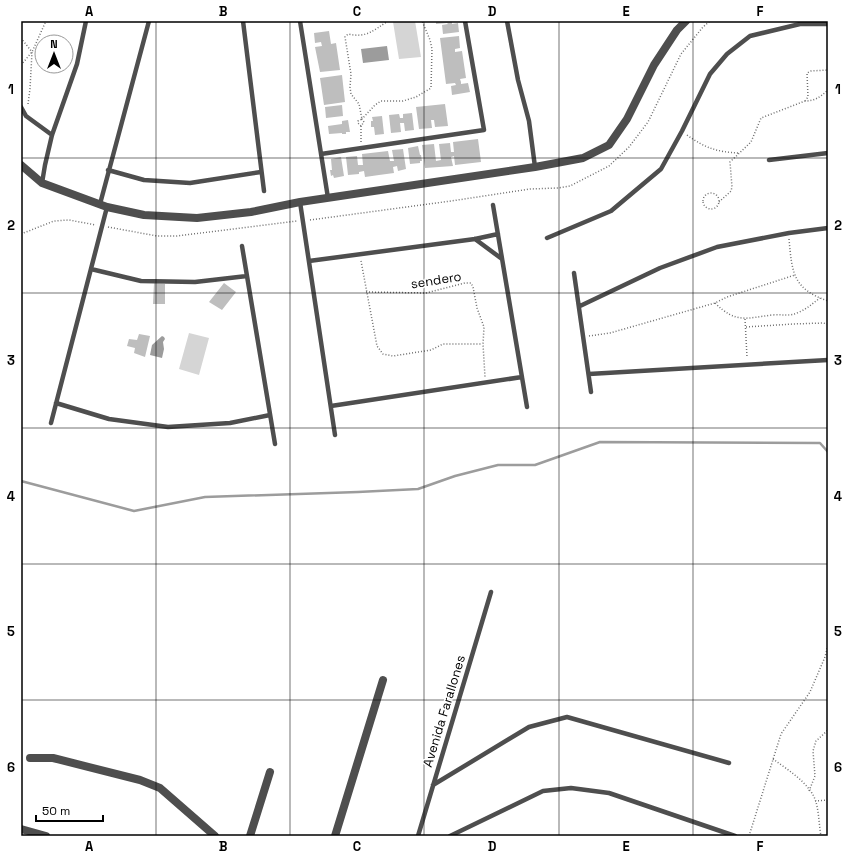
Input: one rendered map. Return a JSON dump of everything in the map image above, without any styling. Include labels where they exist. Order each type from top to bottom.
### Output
[{"type":"street","points":[[21,165],[42,183],[104,205],[144,215],[197,218],[251,212],[300,202],[535,168],[583,158],[609,146],[628,120],[654,65],[677,30],[686,21]]},
{"type":"street","points":[[335,836],[383,680]]},
{"type":"street","points":[[30,758],[53,758],[140,780],[160,788],[215,836]]},
{"type":"street","points":[[250,836],[270,772]]},
{"type":"street","points":[[21,829],[46,836]]},
{"type":"lane","points":[[42,183],[44,165],[52,135],[77,64],[86,21]]},
{"type":"lane","points":[[51,423],[91,269],[104,205],[108,170],[149,21]]},
{"type":"lane","points":[[243,21],[264,191]]},
{"type":"lane","points":[[300,21],[328,198]]},
{"type":"lane","points":[[321,154],[484,130],[465,21]]},
{"type":"lane","points":[[507,21],[518,80],[529,121],[535,168]]},
{"type":"lane","points":[[547,238],[611,211],[661,169],[682,131],[710,74],[727,54],[750,36],[800,24],[828,24]]},
{"type":"lane","points":[[21,107],[26,116],[52,135]]},
{"type":"lane","points":[[769,160],[828,153]]},
{"type":"lane","points":[[108,170],[144,180],[190,183],[261,172]]},
{"type":"lane","points":[[300,202],[335,435]]},
{"type":"lane","points":[[493,205],[527,406]]},
{"type":"lane","points":[[580,306],[660,268],[717,247],[789,233],[828,228]]},
{"type":"lane","points":[[309,261],[475,239],[498,234]]},
{"type":"lane","points":[[475,239],[502,259]]},
{"type":"lane","points":[[242,246],[275,444]]},
{"type":"lane","points":[[91,269],[141,282],[195,282],[247,276]]},
{"type":"lane","points":[[574,273],[580,306],[591,392]]},
{"type":"lane","points":[[589,374],[828,360]]},
{"type":"lane","points":[[331,406],[522,377]]},
{"type":"lane","points":[[56,403],[109,419],[168,427],[230,424],[270,415]]},
{"type":"lane","name":"Avenida Farallones","points":[[418,836],[491,592]]},
{"type":"lane","points":[[433,785],[529,727],[567,718],[729,764]]},
{"type":"lane","points":[[450,836],[543,791],[572,788],[609,794],[735,836]]},
{"type":"path","points":[[21,66],[32,52],[46,21]]},
{"type":"path","points":[[362,148],[361,126],[364,122],[359,104],[352,94],[350,87],[351,74],[345,37],[348,34],[359,36],[363,35],[388,21]]},
{"type":"path","points":[[361,126],[358,121],[362,119],[375,104],[381,101],[403,101],[416,97],[431,88],[432,49],[422,21]]},
{"type":"path","points":[[21,38],[32,52],[30,89],[26,116]]},
{"type":"path","points":[[805,101],[808,97],[807,73],[811,71],[828,70]]},
{"type":"path","points":[[719,202],[715,194],[711,193],[706,194],[703,202],[709,209],[713,209],[731,191],[730,162],[751,142],[761,118],[805,101],[818,99],[828,90]]},
{"type":"path","points":[[682,131],[708,148],[724,152],[739,153]]},
{"type":"path","points":[[789,233],[791,261],[795,275],[801,286],[820,298],[828,301]]},
{"type":"path","points":[[360,254],[377,346],[383,354],[393,356],[431,350],[443,344],[483,344]]},
{"type":"path","points":[[584,337],[610,334],[715,304],[727,297],[795,275]]},
{"type":"path","name":"sendero","points":[[366,292],[426,293],[465,283],[471,283],[477,308],[484,327],[483,344],[486,383]]},
{"type":"path","points":[[715,304],[724,312],[745,319],[773,315],[789,316],[800,312],[820,298]]},
{"type":"path","points":[[745,319],[747,364]]},
{"type":"path","points":[[746,327],[792,324],[828,324]]},
{"type":"path","points":[[749,836],[781,734],[810,692],[825,658],[828,645]]},
{"type":"path","points":[[809,791],[815,776],[813,751],[816,741],[827,731]]},
{"type":"path","points":[[773,758],[800,779],[809,791],[815,801],[821,836]]},
{"type":"path","points":[[815,801],[828,800]]},
{"type":"shaded area","points":[[415,21],[421,57],[399,59],[393,22]]},
{"type":"shaded area","points":[[387,46],[389,60],[363,63],[361,49]]},
{"type":"shaded area","points":[[189,333],[209,338],[199,375],[179,369]]},
{"type":"shaded area","points":[[162,336],[165,339],[163,342],[164,349],[162,358],[150,355],[152,345]]},
{"type":"building","points":[[436,21],[452,21],[452,24],[458,23],[459,32],[443,34],[442,25],[448,24],[436,24]]},
{"type":"building","points":[[329,31],[331,44],[336,43],[340,70],[320,72],[315,47],[322,46],[321,42],[315,43],[314,33]]},
{"type":"building","points":[[459,36],[460,48],[455,49],[455,52],[462,51],[466,78],[460,79],[461,84],[468,83],[470,92],[452,95],[451,86],[456,85],[455,83],[446,84],[440,38]]},
{"type":"building","points":[[342,75],[345,102],[324,105],[320,78]]},
{"type":"building","points":[[445,104],[448,126],[435,127],[434,120],[431,120],[432,128],[419,129],[416,107]]},
{"type":"building","points":[[342,105],[343,116],[326,118],[325,107]]},
{"type":"building","points":[[412,113],[414,130],[405,131],[404,123],[400,123],[401,132],[391,133],[389,115],[399,114],[400,118],[403,118],[403,114]]},
{"type":"building","points":[[382,116],[384,134],[375,135],[374,127],[371,127],[371,121],[373,121],[372,117]]},
{"type":"building","points":[[348,120],[350,132],[346,132],[346,134],[329,134],[328,126],[342,124],[342,121]]},
{"type":"building","points":[[478,139],[481,162],[455,165],[454,156],[451,157],[453,166],[425,168],[422,145],[434,144],[436,161],[441,160],[439,144],[450,143],[451,152],[454,152],[453,142]]},
{"type":"building","points":[[418,146],[422,161],[420,161],[420,163],[410,164],[408,148]]},
{"type":"building","points":[[403,149],[406,169],[398,171],[397,166],[393,167],[394,173],[365,177],[364,171],[359,172],[359,174],[348,175],[346,157],[357,156],[358,165],[363,165],[362,154],[388,151],[390,161],[394,161],[392,150]]},
{"type":"building","points":[[341,157],[344,176],[334,178],[333,175],[331,176],[330,170],[332,170],[331,159]]},
{"type":"building","points":[[154,283],[165,284],[165,304],[153,304]]},
{"type":"building","points":[[224,283],[236,292],[222,310],[209,302]]},
{"type":"building","points":[[139,334],[150,336],[145,357],[134,353],[135,348],[127,346],[129,339],[137,340]]},
{"type":"waterway","points":[[21,481],[134,511],[205,497],[418,489],[455,476],[498,465],[535,465],[600,442],[820,443],[828,452]]}]
